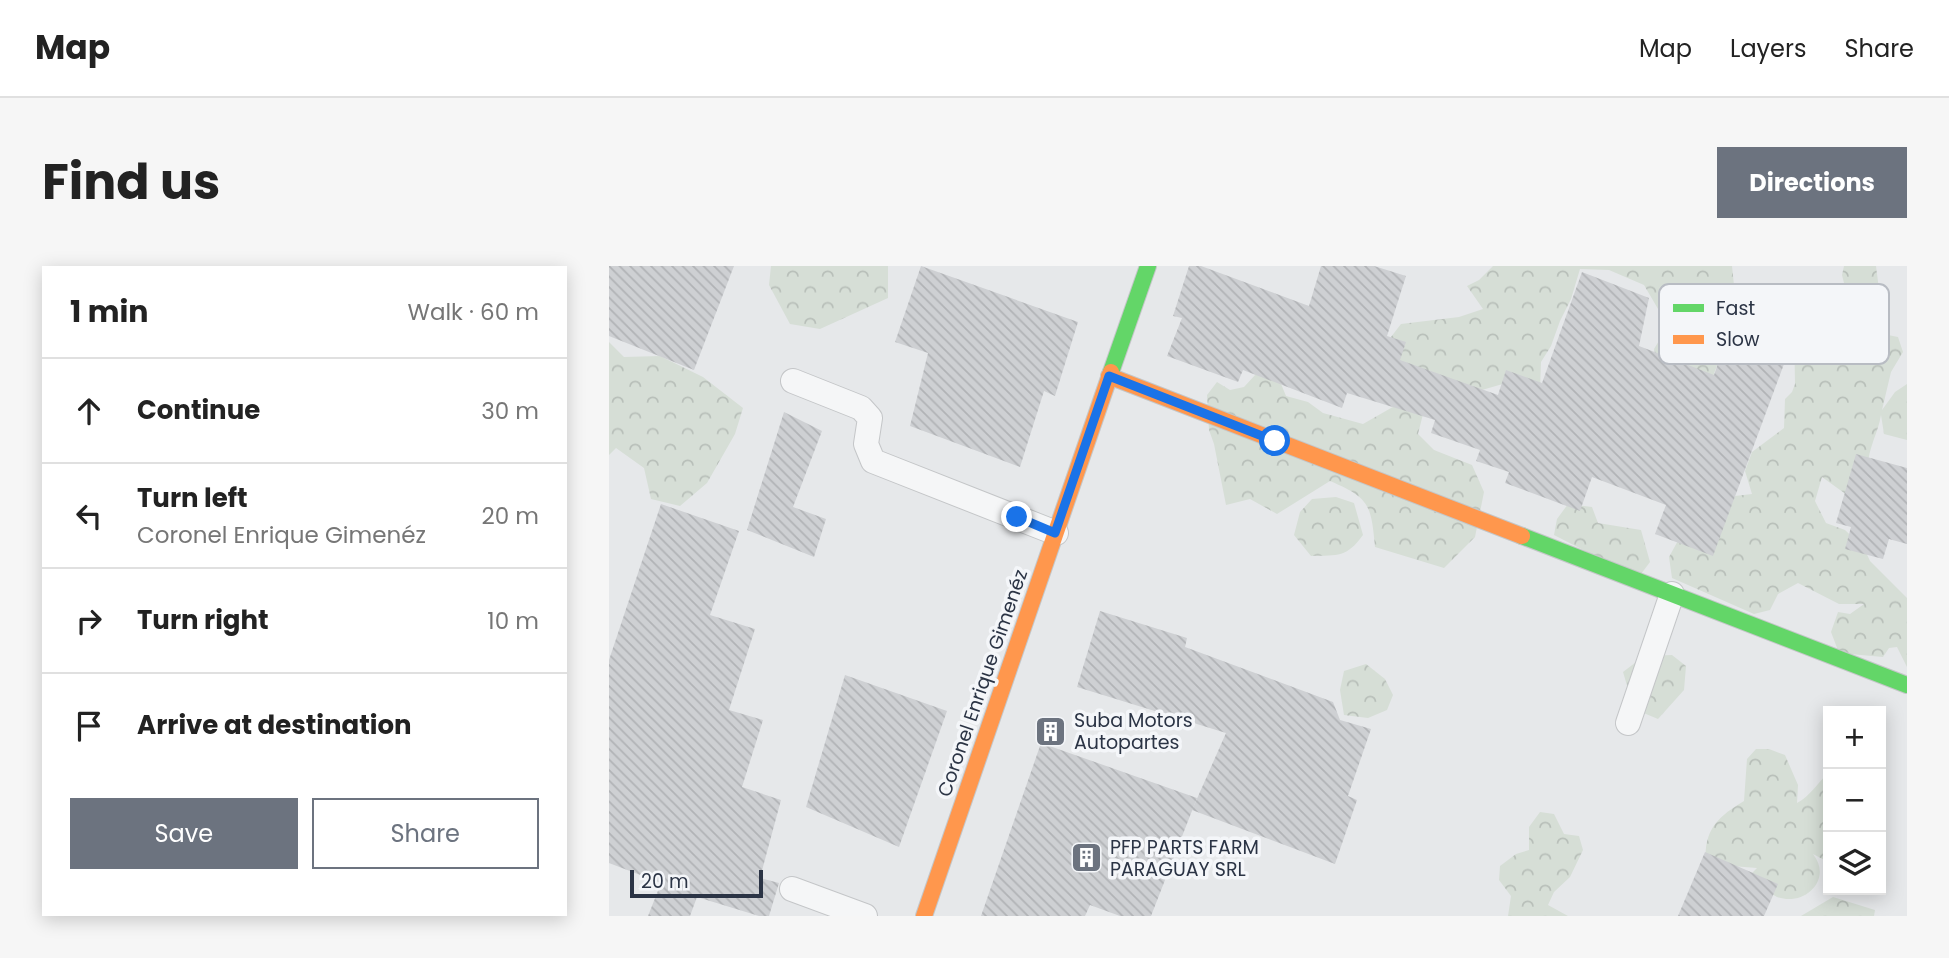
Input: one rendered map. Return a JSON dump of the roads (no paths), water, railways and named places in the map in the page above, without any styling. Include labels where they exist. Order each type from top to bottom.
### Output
[{"type":"street","name":"Coronel Enrique Gimenéz","points":[[924,916],[1148,266]]},
{"type":"street","points":[[1109,376],[1907,685]]},
{"type":"lane","points":[[793,381],[861,408],[870,418],[866,444],[873,461],[1055,533]]},
{"type":"lane","points":[[1628,723],[1672,594]]},
{"type":"lane","points":[[792,889],[865,916]]},
{"type":"place","name":"Suba Motors Autopartes","points":[[1051,731]]},
{"type":"place","name":"PFP PARTS FARM PARAGUAY SRL","points":[[1087,858]]}]
